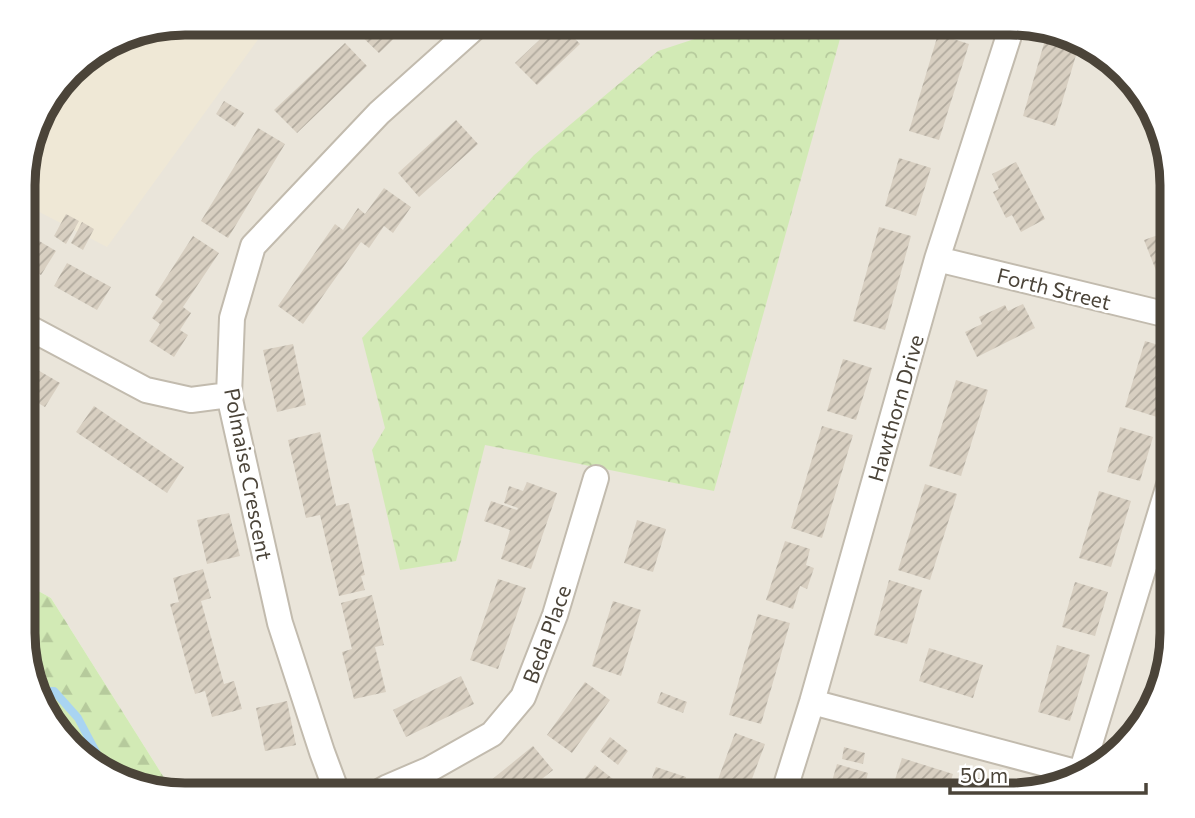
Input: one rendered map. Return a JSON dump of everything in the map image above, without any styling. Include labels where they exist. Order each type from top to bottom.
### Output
[{"type":"street","name":"Polmaise Crescent","points":[[334,783],[280,622],[229,395],[232,318],[253,246],[379,113],[466,35]]},
{"type":"street","name":"Hawthorn Drive","points":[[787,783],[937,259],[1009,35]]},
{"type":"street","name":"Forth Street","points":[[937,259],[1160,313]]},
{"type":"street","points":[[35,331],[146,390],[191,400],[229,395]]},
{"type":"street","name":"Beda Place","points":[[397,783],[430,769],[492,734],[523,697],[555,615],[596,478]]},
{"type":"street","points":[[1088,762],[1160,516]]},
{"type":"street","points":[[812,702],[1071,771]]},
{"type":"shaded area","points":[[185,35],[1020,35],[1068,46],[1101,66],[1135,101],[1149,127],[1160,175],[1160,643],[1149,691],[1129,724],[1094,758],[1068,772],[1030,782],[1010,783],[167,782],[51,598],[35,589],[36,165],[46,127],[60,101],[86,72],[118,50],[146,40]]},
{"type":"shaded area","points":[[185,35],[261,35],[107,247],[35,210],[36,165],[40,146],[46,127],[60,101],[86,72],[101,60],[118,50],[146,40]]},
{"type":"green space","points":[[707,35],[841,35],[714,491],[485,445],[456,561],[400,570],[372,450],[385,428],[362,338],[534,155],[658,51]]},
{"type":"green space","points":[[35,589],[51,598],[167,782],[127,772],[110,763],[79,739],[60,717],[43,681],[35,643]]},
{"type":"building","points":[[360,35],[398,35],[379,53]]},
{"type":"building","points":[[545,35],[572,35],[580,44],[537,85],[515,63]]},
{"type":"building","points":[[938,35],[969,44],[939,140],[909,131]]},
{"type":"building","points":[[1045,39],[1077,51],[1055,126],[1023,116]]},
{"type":"building","points":[[345,43],[367,66],[297,133],[274,110]]},
{"type":"building","points":[[224,101],[244,113],[235,127],[216,114]]},
{"type":"building","points":[[456,120],[478,144],[419,197],[398,173]]},
{"type":"building","points":[[258,128],[285,144],[228,238],[201,221]]},
{"type":"building","points":[[899,158],[931,168],[916,216],[885,206]]},
{"type":"building","points":[[1016,162],[1045,219],[1021,232],[1012,215],[1006,218],[993,192],[999,189],[992,174]]},
{"type":"building","points":[[384,188],[411,207],[393,233],[384,226],[369,248],[361,242],[303,324],[278,306],[335,224],[343,230],[358,208],[365,214]]},
{"type":"building","points":[[66,214],[79,221],[66,244],[54,236]]},
{"type":"building","points":[[82,222],[94,229],[83,250],[71,243]]},
{"type":"building","points":[[879,227],[911,236],[885,330],[853,321]]},
{"type":"building","points":[[1160,234],[1160,272],[1157,273],[1144,240]]},
{"type":"building","points":[[193,236],[219,253],[183,307],[191,313],[180,330],[188,335],[174,357],[149,341],[160,324],[152,318],[163,301],[155,295]]},
{"type":"building","points":[[35,239],[56,251],[41,275],[35,271]]},
{"type":"building","points":[[67,263],[111,287],[97,310],[54,286]]},
{"type":"building","points":[[1023,304],[1035,328],[977,357],[965,332],[982,324],[979,317],[1005,305],[1008,311]]},
{"type":"building","points":[[1145,341],[1160,345],[1160,407],[1157,417],[1125,407]]},
{"type":"building","points":[[293,344],[306,405],[277,412],[263,350]]},
{"type":"building","points":[[843,359],[872,368],[856,420],[827,411]]},
{"type":"building","points":[[35,368],[60,383],[45,407],[35,401]]},
{"type":"building","points":[[956,380],[988,390],[961,476],[929,466]]},
{"type":"building","points":[[94,406],[184,467],[167,493],[76,432]]},
{"type":"building","points":[[822,426],[853,435],[822,538],[791,528]]},
{"type":"building","points":[[1120,427],[1153,437],[1140,481],[1107,472]]},
{"type":"building","points":[[320,432],[336,506],[349,503],[365,575],[361,576],[365,590],[339,596],[320,515],[306,518],[288,440]]},
{"type":"building","points":[[527,482],[557,493],[531,569],[501,559],[510,530],[484,521],[491,501],[517,510],[518,508],[504,503],[509,486],[523,491]]},
{"type":"building","points":[[925,484],[957,494],[930,580],[898,570]]},
{"type":"building","points":[[1099,491],[1131,501],[1111,567],[1079,558]]},
{"type":"building","points":[[229,513],[240,556],[207,564],[197,520]]},
{"type":"building","points":[[637,520],[666,529],[653,572],[624,563]]},
{"type":"building","points":[[785,541],[810,549],[806,565],[814,568],[807,589],[800,586],[793,609],[766,600]]},
{"type":"building","points":[[203,569],[211,598],[201,601],[224,684],[234,681],[242,709],[212,717],[205,691],[195,694],[170,604],[179,602],[173,578]]},
{"type":"building","points":[[498,579],[526,588],[498,669],[470,660]]},
{"type":"building","points":[[889,580],[922,590],[907,644],[874,635]]},
{"type":"building","points":[[1075,582],[1108,592],[1095,636],[1062,627]]},
{"type":"building","points":[[372,595],[384,645],[375,647],[386,692],[354,699],[342,652],[352,649],[341,603]]},
{"type":"building","points":[[613,601],[641,610],[621,676],[592,666]]},
{"type":"building","points":[[758,614],[790,623],[761,724],[729,715]]},
{"type":"building","points":[[1057,645],[1090,655],[1070,721],[1038,712]]},
{"type":"building","points":[[929,648],[983,665],[973,698],[919,681]]},
{"type":"building","points":[[461,676],[474,704],[406,737],[393,710]]},
{"type":"building","points":[[585,682],[610,700],[572,753],[547,735]]},
{"type":"building","points":[[661,692],[687,702],[683,713],[657,703]]},
{"type":"building","points":[[287,701],[296,745],[265,751],[256,708]]},
{"type":"building","points":[[735,733],[765,744],[750,783],[717,783]]},
{"type":"building","points":[[610,737],[628,751],[618,765],[600,751]]},
{"type":"building","points":[[533,746],[553,770],[537,783],[488,783]]},
{"type":"building","points":[[844,747],[865,753],[863,764],[842,759]]},
{"type":"building","points":[[902,758],[953,774],[950,783],[894,783]]},
{"type":"building","points":[[837,764],[868,773],[865,783],[831,783]]},
{"type":"building","points":[[595,765],[613,779],[610,783],[581,783]]},
{"type":"building","points":[[656,767],[686,777],[684,783],[668,783],[652,778]]},
{"type":"waterway","points":[[47,691],[54,691],[78,718],[97,754]]}]
